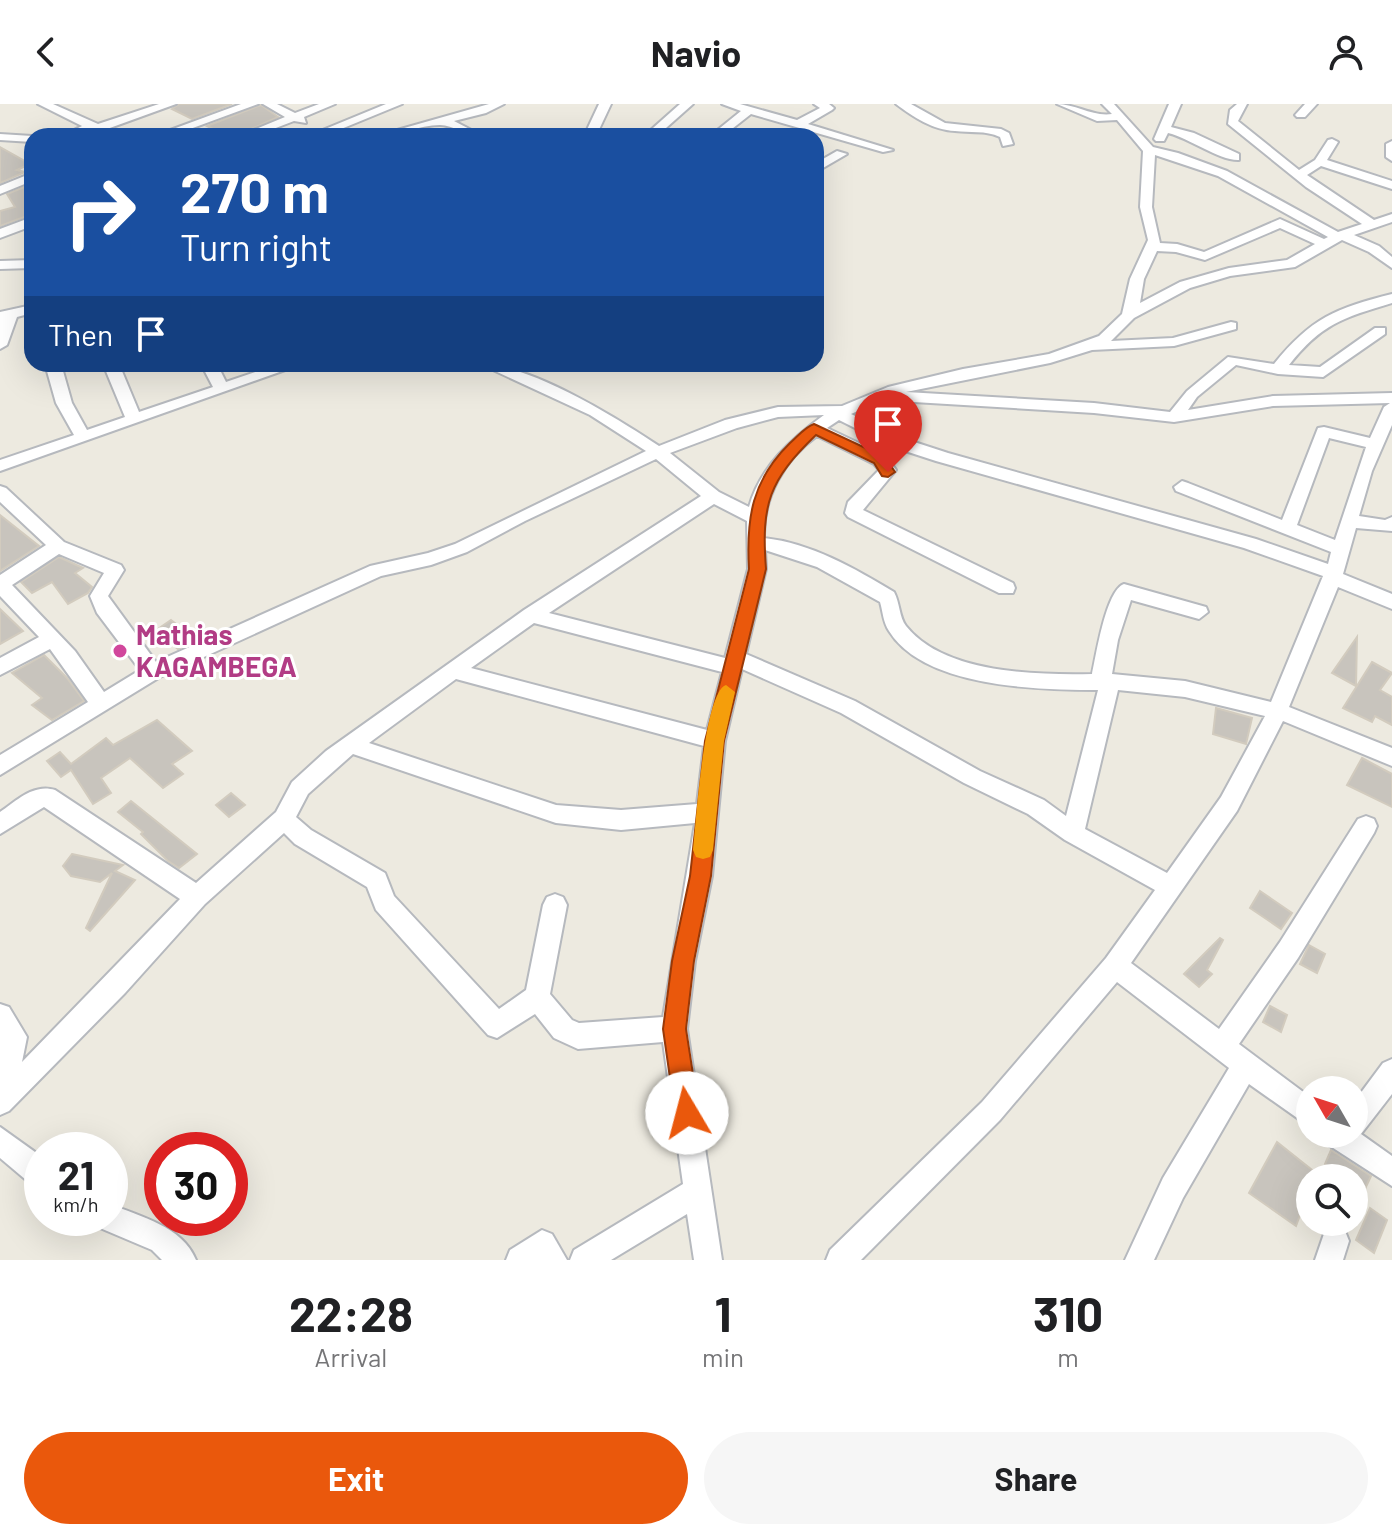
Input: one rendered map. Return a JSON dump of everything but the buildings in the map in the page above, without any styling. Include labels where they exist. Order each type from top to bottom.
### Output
[{"type":"street","points":[[44,104],[96,127]]},
{"type":"street","points":[[60,110],[78,104]]},
{"type":"street","points":[[93,128],[170,104]]},
{"type":"street","points":[[183,128],[252,104]]},
{"type":"street","points":[[269,104],[312,128]]},
{"type":"street","points":[[266,128],[329,104]]},
{"type":"street","points":[[339,128],[396,104]]},
{"type":"street","points":[[415,128],[498,104]]},
{"type":"street","points":[[594,128],[605,104]]},
{"type":"street","points":[[659,128],[687,104]]},
{"type":"street","points":[[728,104],[804,128]]},
{"type":"street","points":[[799,124],[828,108],[820,104]]},
{"type":"street","points":[[902,104],[945,127],[1000,132],[1005,135],[1007,144]]},
{"type":"street","points":[[1063,104],[1101,119],[1120,116]]},
{"type":"street","points":[[1108,104],[1149,150],[1176,156],[1226,176],[1335,238]]},
{"type":"street","points":[[1129,315],[1137,280],[1155,240],[1146,218],[1144,198],[1149,150],[1166,129],[1175,104]]},
{"type":"street","points":[[1301,115],[1311,104]]},
{"type":"street","points":[[1242,105],[1234,112],[1232,122],[1299,175],[1371,224]]},
{"type":"street","points":[[726,128],[750,110]]},
{"type":"street","points":[[443,121],[459,128]]},
{"type":"street","points":[[1166,129],[1190,135],[1235,157]]},
{"type":"street","points":[[824,136],[887,150]]},
{"type":"street","points":[[0,137],[24,138]]},
{"type":"street","points":[[1299,175],[1320,162],[1332,142]]},
{"type":"street","points":[[1392,144],[1392,157]]},
{"type":"street","points":[[824,164],[841,154]]},
{"type":"street","points":[[1320,162],[1392,185]]},
{"type":"street","points":[[0,190],[24,180]]},
{"type":"street","points":[[1092,346],[1129,315],[1185,285],[1229,272],[1290,264],[1335,238],[1392,218]]},
{"type":"street","points":[[1152,247],[1177,248],[1205,256],[1280,223],[1374,249],[1392,264]]},
{"type":"street","points":[[0,234],[24,224]]},
{"type":"street","points":[[0,265],[24,264]]},
{"type":"street","points":[[1278,369],[1302,339],[1332,317],[1392,298]]},
{"type":"street","points":[[0,345],[6,314]]},
{"type":"street","points":[[708,1260],[674,1029],[683,961],[700,876],[715,741],[757,569],[756,531],[760,498],[781,460],[814,428],[838,412],[885,396],[993,368],[1058,358],[1092,346],[1174,342],[1231,326]]},
{"type":"street","points":[[1174,417],[1192,394],[1231,361],[1323,372],[1380,331]]},
{"type":"street","points":[[55,372],[64,403],[83,437]]},
{"type":"street","points":[[114,372],[134,419]]},
{"type":"street","points":[[213,372],[221,387]]},
{"type":"street","points":[[0,466],[269,372]]},
{"type":"street","points":[[506,372],[596,412],[658,452],[756,531],[852,576],[887,597],[899,632],[935,658],[1007,677],[1106,682],[1219,695],[1278,709],[1388,751]]},
{"type":"street","points":[[885,396],[1094,408],[1174,417],[1273,401],[1392,398]]},
{"type":"street","points":[[840,1260],[991,1111],[1115,966],[1229,804],[1264,742],[1314,627],[1374,444],[1392,407]]},
{"type":"street","points":[[0,766],[153,672],[376,571],[431,559],[461,548],[519,517],[658,452],[758,415],[838,412],[899,443],[1250,543],[1392,602]]},
{"type":"street","points":[[814,428],[880,460],[888,472],[858,501],[852,510],[854,513],[1006,588]]},
{"type":"street","points":[[1286,529],[1299,505],[1314,453],[1324,432],[1374,444]]},
{"type":"street","points":[[880,460],[899,443]]},
{"type":"street","points":[[1182,487],[1340,549]]},
{"type":"street","points":[[0,492],[58,546],[115,570],[99,596],[104,608],[153,672]]},
{"type":"street","points":[[8,1094],[116,985],[197,897],[284,819],[300,788],[350,745],[531,615],[713,496]]},
{"type":"street","points":[[1349,521],[1388,526],[1392,523]]},
{"type":"street","points":[[58,546],[0,584],[68,656],[101,704]]},
{"type":"street","points":[[1073,833],[1106,682],[1108,640],[1124,591],[1199,612]]},
{"type":"street","points":[[531,615],[732,662],[848,707],[972,777],[1036,807],[1073,833],[1171,887]]},
{"type":"street","points":[[0,667],[52,639]]},
{"type":"street","points":[[453,671],[715,741]]},
{"type":"street","points":[[350,745],[556,814],[621,820],[706,813]]},
{"type":"street","points":[[0,824],[37,799],[47,797],[124,845],[197,897]]},
{"type":"street","points":[[284,819],[303,837],[377,880],[384,902],[497,1026],[537,997],[555,905]]},
{"type":"street","points":[[1221,1049],[1289,950],[1366,826]]},
{"type":"street","points":[[1115,966],[1296,1104]]},
{"type":"street","points":[[537,997],[563,1029],[578,1036],[674,1029]]},
{"type":"street","points":[[0,1016],[15,1039],[8,1065],[8,1094]]},
{"type":"street","points":[[1139,1260],[1173,1188],[1244,1067]]},
{"type":"street","points":[[1368,1103],[1392,1072]]},
{"type":"street","points":[[0,1141],[24,1160]]},
{"type":"street","points":[[1363,1148],[1392,1172]]},
{"type":"street","points":[[584,1260],[698,1191]]},
{"type":"street","points":[[128,1226],[162,1240],[182,1260]]},
{"type":"street","points":[[520,1260],[542,1244],[553,1260]]},
{"type":"slow traffic","points":[[703,850],[715,741],[726,692]]},
{"type":"place","name":"Mathias KAGAMBEGA","points":[[120,651]]},
{"type":"route","points":[[687,1113],[674,1029],[683,961],[700,876],[715,741],[757,569],[760,498],[781,460],[814,428],[880,460],[888,472]]}]
